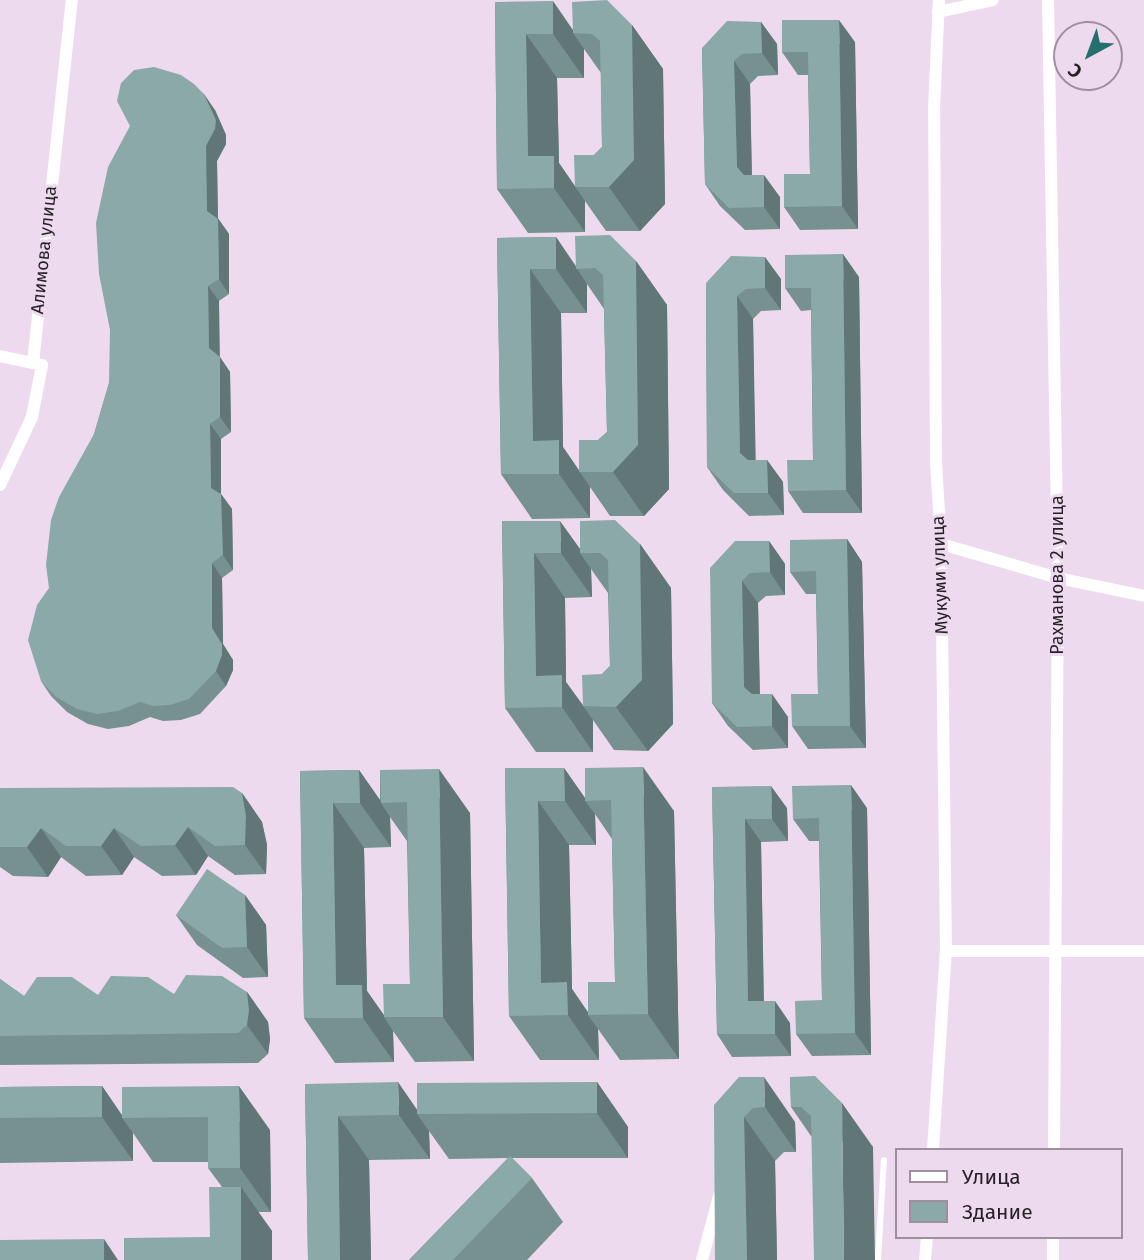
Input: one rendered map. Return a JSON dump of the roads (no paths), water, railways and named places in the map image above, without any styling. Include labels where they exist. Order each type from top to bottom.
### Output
[{"type":"street","name":"Алимова улица","points":[[0,485],[32,417],[42,365],[33,363],[72,0]]},
{"type":"street","points":[[938,6],[993,0]]},
{"type":"street","name":"Рахманова 2 улица","points":[[1048,0],[1058,578],[1054,1148]]},
{"type":"street","name":"Мукуми улица","points":[[933,1148],[946,951],[941,544],[936,422],[934,109],[938,6]]},
{"type":"street","points":[[0,356],[33,363]]},
{"type":"street","points":[[941,544],[1058,578],[1144,596]]},
{"type":"street","points":[[946,951],[1144,951]]},
{"type":"street","points":[[702,1260],[722,1184]]},
{"type":"street","points":[[925,1260],[927,1239]]},
{"type":"street","points":[[1053,1239],[1053,1260]]},
{"type":"lane","points":[[878,1260],[884,1160]]}]
